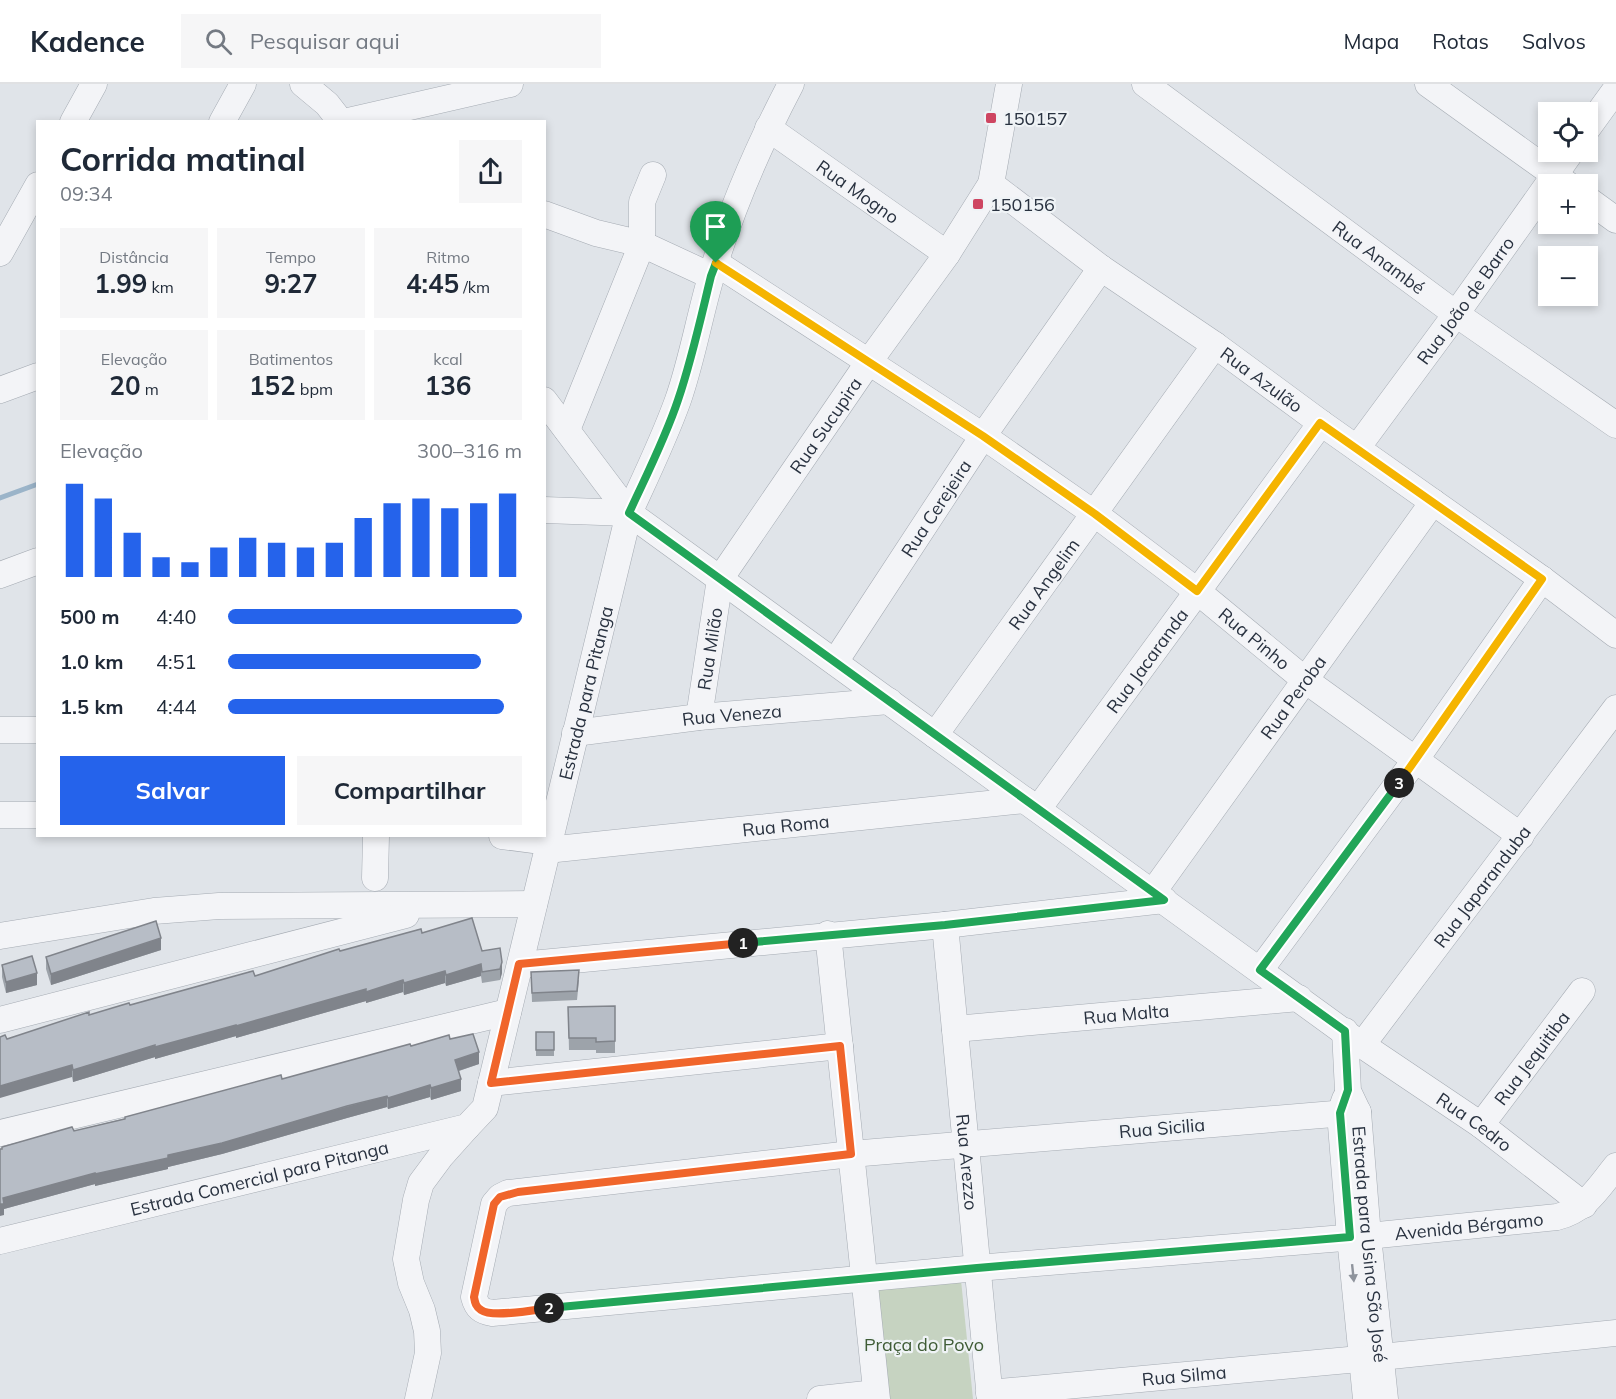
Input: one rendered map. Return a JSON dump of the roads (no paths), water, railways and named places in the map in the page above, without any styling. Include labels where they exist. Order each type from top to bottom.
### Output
[{"type":"street","points":[[74,120],[94,84]]},
{"type":"street","points":[[223,120],[243,84]]},
{"type":"street","points":[[303,84],[327,104],[341,120]]},
{"type":"street","points":[[352,120],[510,84]]},
{"type":"street","name":"Estrada para Pitanga","points":[[491,1083],[548,846],[551,811],[576,733],[629,513],[667,430],[678,399],[692,356],[714,269],[729,224],[768,128],[791,84]]},
{"type":"street","points":[[991,184],[1009,84]]},
{"type":"street","name":"Rua Anambé","points":[[1145,84],[1456,314],[1616,425]]},
{"type":"street","points":[[1428,84],[1554,174]]},
{"type":"street","points":[[1598,114],[1616,89]]},
{"type":"street","name":"Rua Mogno","points":[[768,128],[947,254]]},
{"type":"street","points":[[567,430],[642,244],[642,202],[652,175]]},
{"type":"street","name":"Rua Sucupira","points":[[720,579],[868,363],[947,254],[991,184]]},
{"type":"street","name":"Rua Azulão","points":[[991,184],[1101,268],[1215,345],[1320,423],[1542,579],[1616,635]]},
{"type":"street","points":[[0,253],[36,189]]},
{"type":"street","points":[[1598,207],[1616,220]]},
{"type":"street","name":"Rua João de Barro","points":[[1357,448],[1456,314],[1538,209]]},
{"type":"street","name":"Rua Pinho","points":[[546,215],[596,233],[642,244],[714,269],[983,436],[1095,514],[1197,591],[1305,680],[1521,836]]},
{"type":"street","name":"Rua Cerejeira","points":[[835,662],[983,436],[1101,268]]},
{"type":"street","name":"Rua Angelim","points":[[935,735],[1215,345]]},
{"type":"street","points":[[0,390],[36,377]]},
{"type":"street","points":[[546,403],[629,513],[1354,1038]]},
{"type":"street","name":"Rua Jacaranda","points":[[1032,805],[1197,591],[1320,423]]},
{"type":"street","name":"Rua Peroba","points":[[1158,896],[1305,680],[1433,502]]},
{"type":"street","points":[[546,510],[629,513]]},
{"type":"street","points":[[0,575],[36,562]]},
{"type":"street","name":"Rua Milão","points":[[699,717],[720,579]]},
{"type":"street","points":[[1260,970],[1416,759],[1542,579]]},
{"type":"street","name":"Rua Veneza","points":[[576,733],[699,717],[889,701]]},
{"type":"street","name":"Rua Japaranduba","points":[[1354,1038],[1521,836],[1616,708]]},
{"type":"street","points":[[0,730],[36,730]]},
{"type":"street","name":"Rua Roma","points":[[506,837],[548,846],[1032,805]]},
{"type":"street","points":[[0,815],[36,815]]},
{"type":"street","points":[[375,878],[376,837]]},
{"type":"street","points":[[519,964],[945,925],[1158,896]]},
{"type":"street","points":[[0,936],[154,911],[219,906],[534,904]]},
{"type":"street","points":[[0,1020],[443,905]]},
{"type":"street","name":"Rua Arezzo","points":[[945,925],[989,1396]]},
{"type":"street","points":[[820,1399],[877,1396],[828,934]]},
{"type":"street","name":"Rua Jequitiba","points":[[1481,1125],[1582,991]]},
{"type":"street","name":"Rua Malta","points":[[955,1029],[1299,998]]},
{"type":"street","points":[[0,1133],[508,1012]]},
{"type":"street","name":"Estrada para Usina São José","points":[[1354,1038],[1349,1105],[1359,1237],[1372,1358],[1385,1399]]},
{"type":"street","name":"Rua Cedro","points":[[1354,1038],[1481,1125],[1584,1205]]},
{"type":"street","points":[[418,1399],[428,1353],[427,1331],[422,1310],[411,1283],[406,1259],[416,1200],[421,1183],[441,1156],[485,1108],[491,1083],[840,1046]]},
{"type":"street","name":"Rua Sicilia","points":[[482,1311],[476,1305],[474,1297],[494,1204],[500,1197],[518,1192],[851,1154],[1349,1105]]},
{"type":"street","name":"Estrada Comercial para Pitanga","points":[[0,1241],[467,1127]]},
{"type":"street","points":[[1584,1205],[1616,1166]]},
{"type":"street","name":"Avenida Bérgamo","points":[[482,1311],[492,1314],[977,1268],[1359,1237],[1557,1217],[1571,1214],[1584,1205]]},
{"type":"street","name":"Rua Silma","points":[[989,1396],[1616,1333]]},
{"type":"street","name":"Estrada para Usina São José","points":[[1366,1399],[1372,1358]]},
{"type":"waterway","points":[[0,498],[36,485]]},
{"type":"place","name":"150157","points":[[991,118]]},
{"type":"place","name":"150156","points":[[978,204]]},
{"type":"park label","name":"Praça do Povo","points":[[924,1344]]}]
